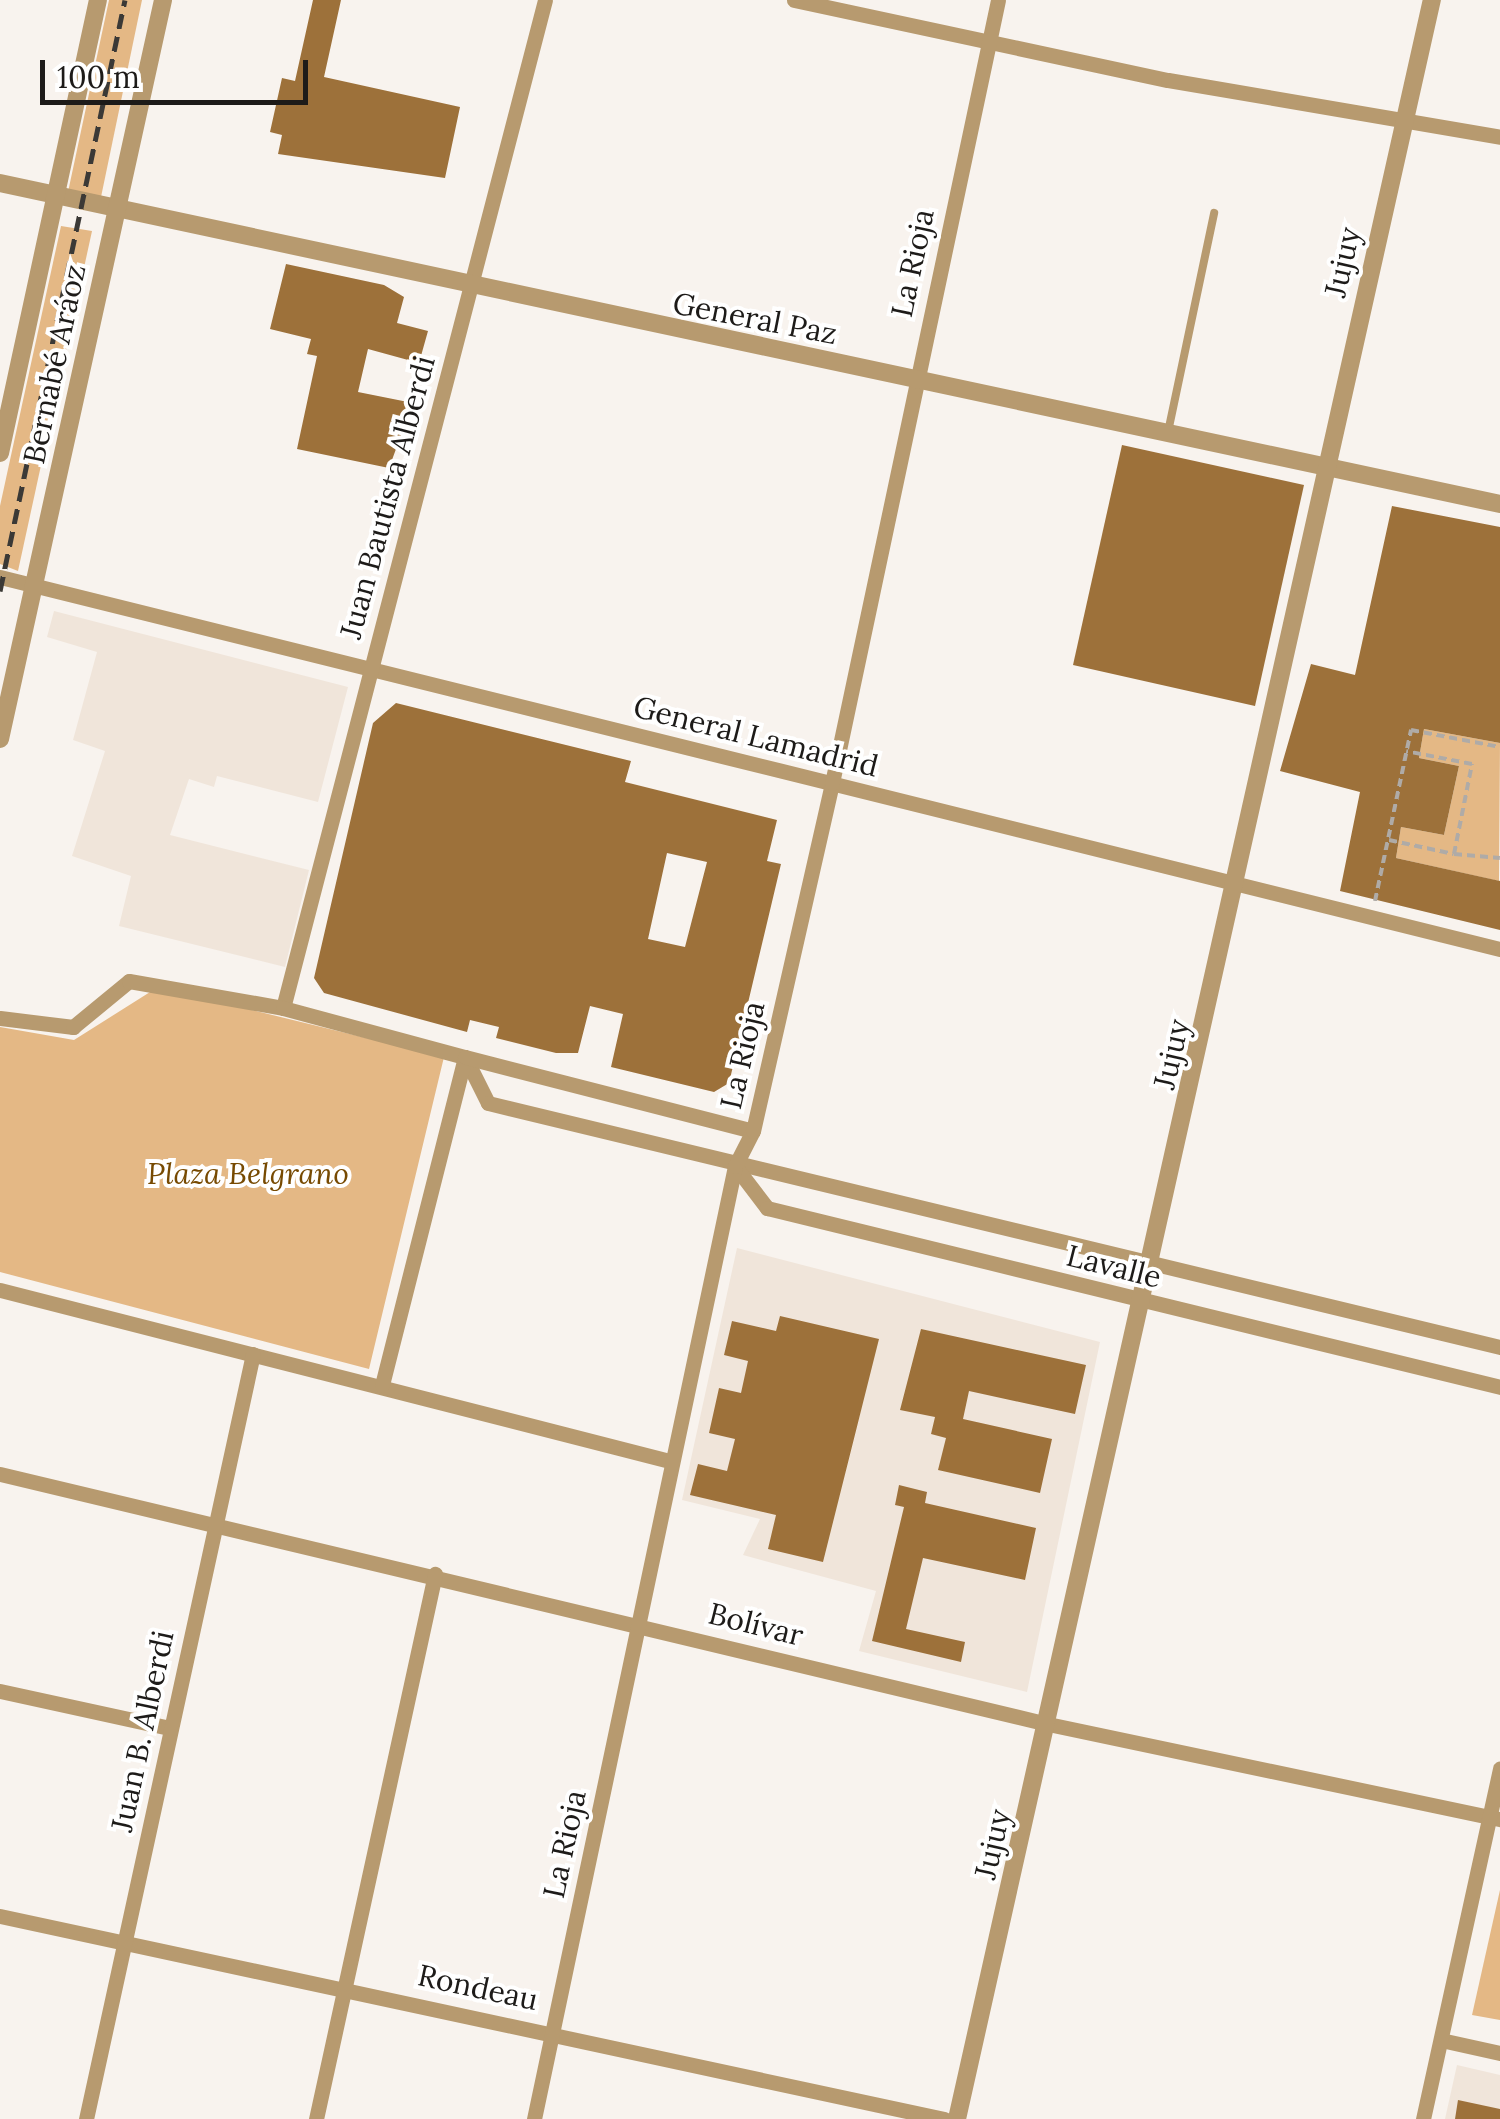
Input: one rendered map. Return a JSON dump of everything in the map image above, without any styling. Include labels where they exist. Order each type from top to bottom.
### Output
[{"type":"street","name":"Bernabé Aráoz","points":[[0,454],[52,194],[98,0]]},
{"type":"street","name":"Bernabé Aráoz","points":[[0,739],[163,0]]},
{"type":"street","name":"Juan Bautista Alberdi","points":[[283,1008],[544,0]]},
{"type":"street","points":[[794,0],[1500,137]]},
{"type":"street","name":"La Rioja","points":[[534,2119],[670,1461],[735,1166],[753,1131],[832,783],[998,0]]},
{"type":"street","name":"Jujuy","points":[[957,2119],[1238,884],[1324,466],[1432,0]]},
{"type":"street","name":"General Paz","points":[[0,183],[472,289],[916,378],[1500,504]]},
{"type":"street","name":"General Lamadrid","points":[[0,576],[1500,949]]},
{"type":"street","points":[[0,1018],[73,1028],[129,981],[283,1008],[753,1131]]},
{"type":"street","points":[[382,1385],[465,1057]]},
{"type":"street","name":"Lavalle","points":[[465,1057],[488,1102],[735,1166],[1500,1346]]},
{"type":"street","name":"Lavalle","points":[[735,1166],[767,1208],[1500,1387]]},
{"type":"street","points":[[0,1290],[670,1461]]},
{"type":"street","name":"Juan B. Alberdi","points":[[86,2119],[253,1354]]},
{"type":"street","name":"Bolívar","points":[[0,1474],[435,1574],[1048,1724],[1495,1818]]},
{"type":"street","points":[[316,2119],[435,1574]]},
{"type":"street","points":[[0,1690],[169,1728]]},
{"type":"street","points":[[1423,2119],[1495,1818],[1500,1768]]},
{"type":"street","name":"Rondeau","points":[[0,1916],[552,2030],[944,2119]]},
{"type":"street","points":[[1441,2040],[1500,2053]]},
{"type":"lane","points":[[1168,432],[1214,213]]},
{"type":"path","points":[[1372,917],[1411,730],[1500,747]]},
{"type":"path","points":[[1406,751],[1472,764],[1454,854]]},
{"type":"path","points":[[1388,840],[1454,854],[1500,858]]},
{"type":"shaded area","points":[[54,611],[348,687],[318,802],[217,776],[214,787],[189,779],[170,835],[309,870],[285,967],[119,926],[131,876],[72,856],[105,751],[73,740],[97,652],[47,637]]},
{"type":"shaded area","points":[[737,1248],[1100,1342],[1027,1692],[859,1651],[876,1591],[743,1555],[760,1519],[682,1500]]},
{"type":"shaded area","points":[[1457,2065],[1500,2075],[1500,2119],[1445,2119]]},
{"type":"green space","points":[[109,0],[142,0],[101,197],[68,192]]},
{"type":"green space","points":[[61,226],[92,231],[18,571],[0,564],[0,506]]},
{"type":"green space","points":[[1424,729],[1500,743],[1499,881],[1396,858],[1401,827],[1444,835],[1459,766],[1419,758]]},
{"type":"green space","name":"Plaza Belgrano","points":[[158,987],[444,1057],[369,1369],[0,1272],[0,1027],[74,1040]]},
{"type":"green space","points":[[1500,1890],[1500,2020],[1472,2015]]},
{"type":"building","points":[[313,0],[341,0],[324,77],[460,107],[445,178],[278,154],[282,135],[270,132],[282,78],[295,81]]},
{"type":"building","points":[[286,264],[384,285],[404,297],[397,323],[428,331],[419,363],[368,349],[358,392],[413,403],[389,468],[297,449],[317,356],[307,354],[311,339],[270,329]]},
{"type":"building","points":[[1122,445],[1304,485],[1255,706],[1073,665]]},
{"type":"building","points":[[1392,506],[1500,527],[1500,743],[1424,729],[1419,758],[1459,766],[1444,835],[1401,827],[1396,858],[1500,881],[1500,930],[1340,891],[1360,792],[1280,771],[1311,664],[1355,675]]},
{"type":"building","points":[[396,703],[631,761],[625,782],[777,820],[767,861],[781,864],[729,1083],[714,1092],[611,1067],[623,1014],[590,1006],[578,1053],[556,1053],[496,1038],[499,1027],[470,1020],[467,1032],[324,993],[314,978],[373,723]],"holes":[[[667,853],[707,862],[685,947],[648,939]]]},
{"type":"building","points":[[780,1316],[879,1339],[823,1562],[768,1549],[776,1515],[690,1495],[698,1464],[727,1471],[735,1439],[709,1433],[719,1388],[741,1393],[748,1361],[724,1355],[732,1321],[776,1331]]},
{"type":"building","points":[[921,1329],[1086,1365],[1075,1414],[969,1391],[963,1419],[1052,1439],[1040,1493],[938,1470],[946,1438],[931,1434],[935,1417],[900,1410]]},
{"type":"building","points":[[899,1485],[927,1492],[925,1503],[1036,1528],[1025,1580],[923,1558],[906,1629],[965,1642],[961,1662],[872,1641],[904,1507],[895,1505]]},
{"type":"building","points":[[1458,2100],[1500,2109],[1500,2119],[1455,2119]]},
{"type":"railway","points":[[0,591],[125,0]]}]
